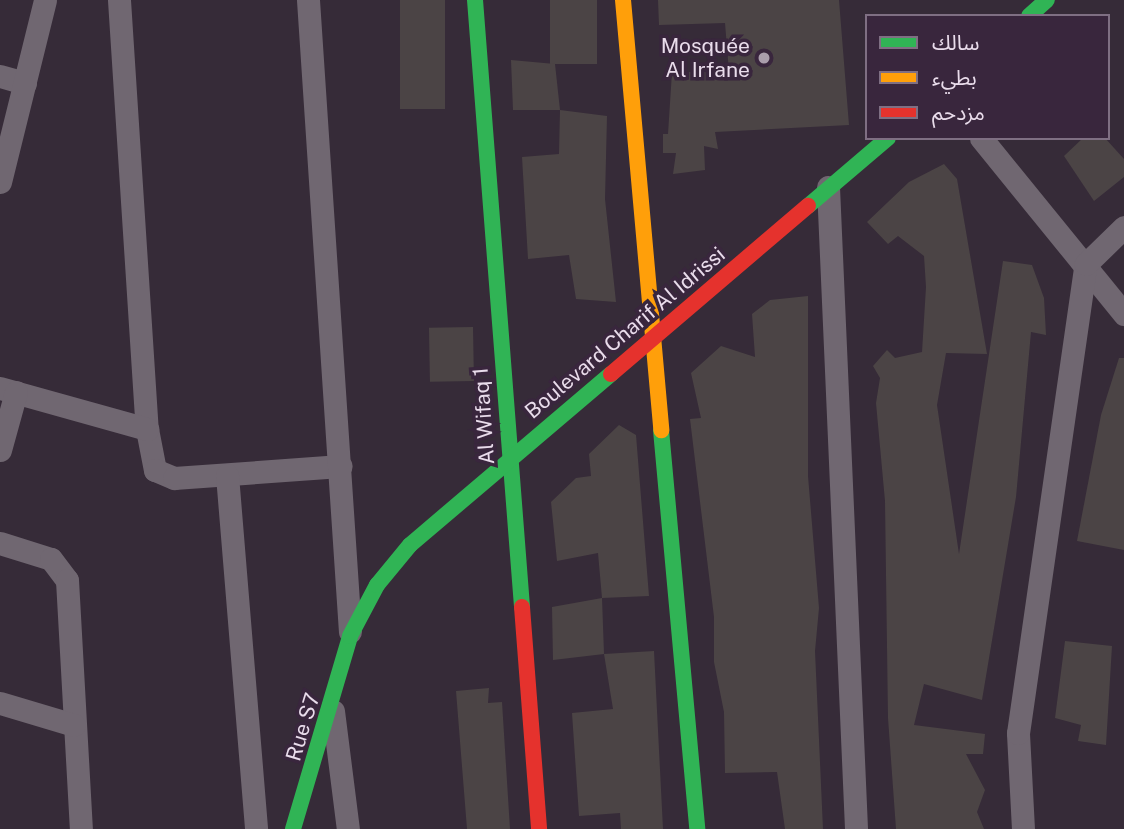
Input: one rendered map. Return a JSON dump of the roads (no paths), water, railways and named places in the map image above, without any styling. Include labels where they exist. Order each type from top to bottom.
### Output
[{"type":"street","points":[[0,182],[45,0]]},
{"type":"street","points":[[119,0],[147,429],[155,470],[174,478],[341,466]]},
{"type":"street","points":[[308,0],[341,466],[350,636]]},
{"type":"street","name":"Al Wifaq 1","points":[[475,0],[508,460],[539,829]]},
{"type":"street","points":[[623,0],[697,829]]},
{"type":"street","points":[[1031,14],[1047,0]]},
{"type":"street","points":[[0,76],[25,83]]},
{"type":"street","name":"Boulevard Charif Al Idrissi","points":[[350,636],[377,585],[410,545],[886,140]]},
{"type":"street","points":[[983,140],[1124,314]]},
{"type":"street","points":[[828,187],[856,829]]},
{"type":"street","points":[[1023,829],[1017,733],[1086,264],[1124,227]]},
{"type":"street","points":[[0,450],[8,390],[147,429]]},
{"type":"street","points":[[226,475],[256,829]]},
{"type":"street","points":[[0,543],[51,559],[67,580],[81,829]]},
{"type":"street","name":"Rue S7","points":[[293,829],[333,706],[350,636]]},
{"type":"street","points":[[0,703],[74,725]]},
{"type":"street","points":[[333,706],[348,829]]},
{"type":"place","name":"Mosquée Al Irfane","points":[[764,58]]}]
